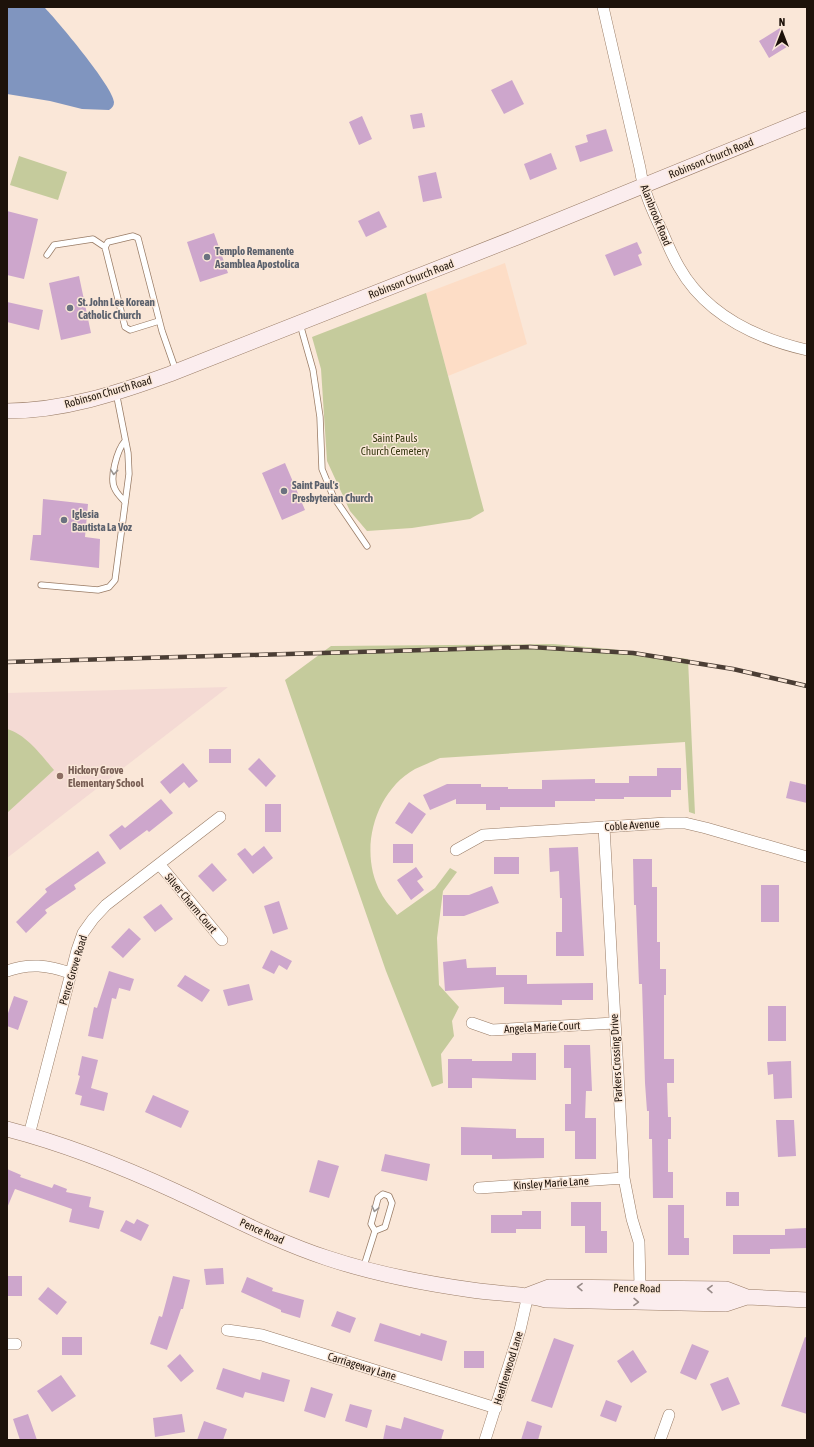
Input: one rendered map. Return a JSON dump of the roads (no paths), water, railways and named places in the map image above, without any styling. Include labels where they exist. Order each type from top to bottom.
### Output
[{"type":"street","name":"Alanbrook Road","points":[[603,7],[638,160],[642,186],[679,268],[719,313],[747,331],[779,344],[807,350]]},
{"type":"street","name":"Robinson Church Road","points":[[7,411],[68,404],[116,392],[176,371],[486,250],[807,119]]},
{"type":"street","name":"Pence Grove Road","points":[[29,1135],[70,973],[83,933],[106,905],[160,865],[220,817]]},
{"type":"street","name":"Coble Avenue","points":[[456,850],[482,835],[604,826],[685,823],[807,857]]},
{"type":"street","name":"Parkers Crossing Drive","points":[[604,826],[624,1178],[632,1220],[639,1242],[640,1288]]},
{"type":"street","name":"Silver Charm Court","points":[[160,865],[222,940]]},
{"type":"street","points":[[7,971],[27,966],[41,965],[70,973]]},
{"type":"street","name":"Angela Marie Court","points":[[472,1023],[492,1030],[614,1023]]},
{"type":"street","name":"Pence Road","points":[[7,1129],[80,1152],[169,1188],[294,1246],[363,1269],[424,1284],[476,1291],[528,1295],[546,1300],[726,1304],[747,1297]]},
{"type":"street","name":"Kinsley Marie Lane","points":[[479,1188],[624,1178]]},
{"type":"street","name":"Pence Road","points":[[528,1295],[549,1287],[726,1289],[747,1297],[807,1300]]},
{"type":"street","name":"Heatherwood Lane","points":[[486,1440],[520,1330],[528,1295]]},
{"type":"street","name":"Carriageway Lane","points":[[227,1330],[262,1335],[496,1408]]},
{"type":"street","points":[[660,1440],[669,1415]]},
{"type":"lane","points":[[105,247],[108,242],[133,236],[138,238],[159,321],[176,371]]},
{"type":"lane","points":[[47,255],[54,245],[93,240],[105,247],[125,328],[130,330],[159,321]]},
{"type":"lane","points":[[300,322],[313,370],[320,417],[322,469],[333,496],[367,546]]},
{"type":"lane","points":[[41,585],[98,590],[109,587],[115,580],[129,474],[128,453],[123,421],[116,392]]},
{"type":"lane","points":[[125,441],[120,447],[116,458],[114,479],[114,489],[125,502]]},
{"type":"lane","points":[[363,1269],[375,1231],[371,1224],[378,1198],[383,1194],[389,1196],[392,1203],[385,1227],[375,1231]]},
{"type":"water","points":[[7,7],[44,7],[60,25],[105,83],[114,102],[112,108],[109,110],[82,109],[50,101],[7,94]]},
{"type":"railway","points":[[7,662],[530,647],[633,653],[733,669],[807,686]]},
{"type":"place","name":"Templo Remanente Asamblea Apostolica","points":[[207,257]]},
{"type":"place","name":"St. John Lee Korean Catholic Church","points":[[70,308]]},
{"type":"place","name":"Saint Paul's Presbyterian Church","points":[[284,491]]},
{"type":"place","name":"Iglesia Bautista La Voz","points":[[64,520]]},
{"type":"place","name":"Hickory Grove Elementary School","points":[[60,776]]},
{"type":"park label","name":"Saint Pauls Church Cemetery","points":[[395,444]]}]
